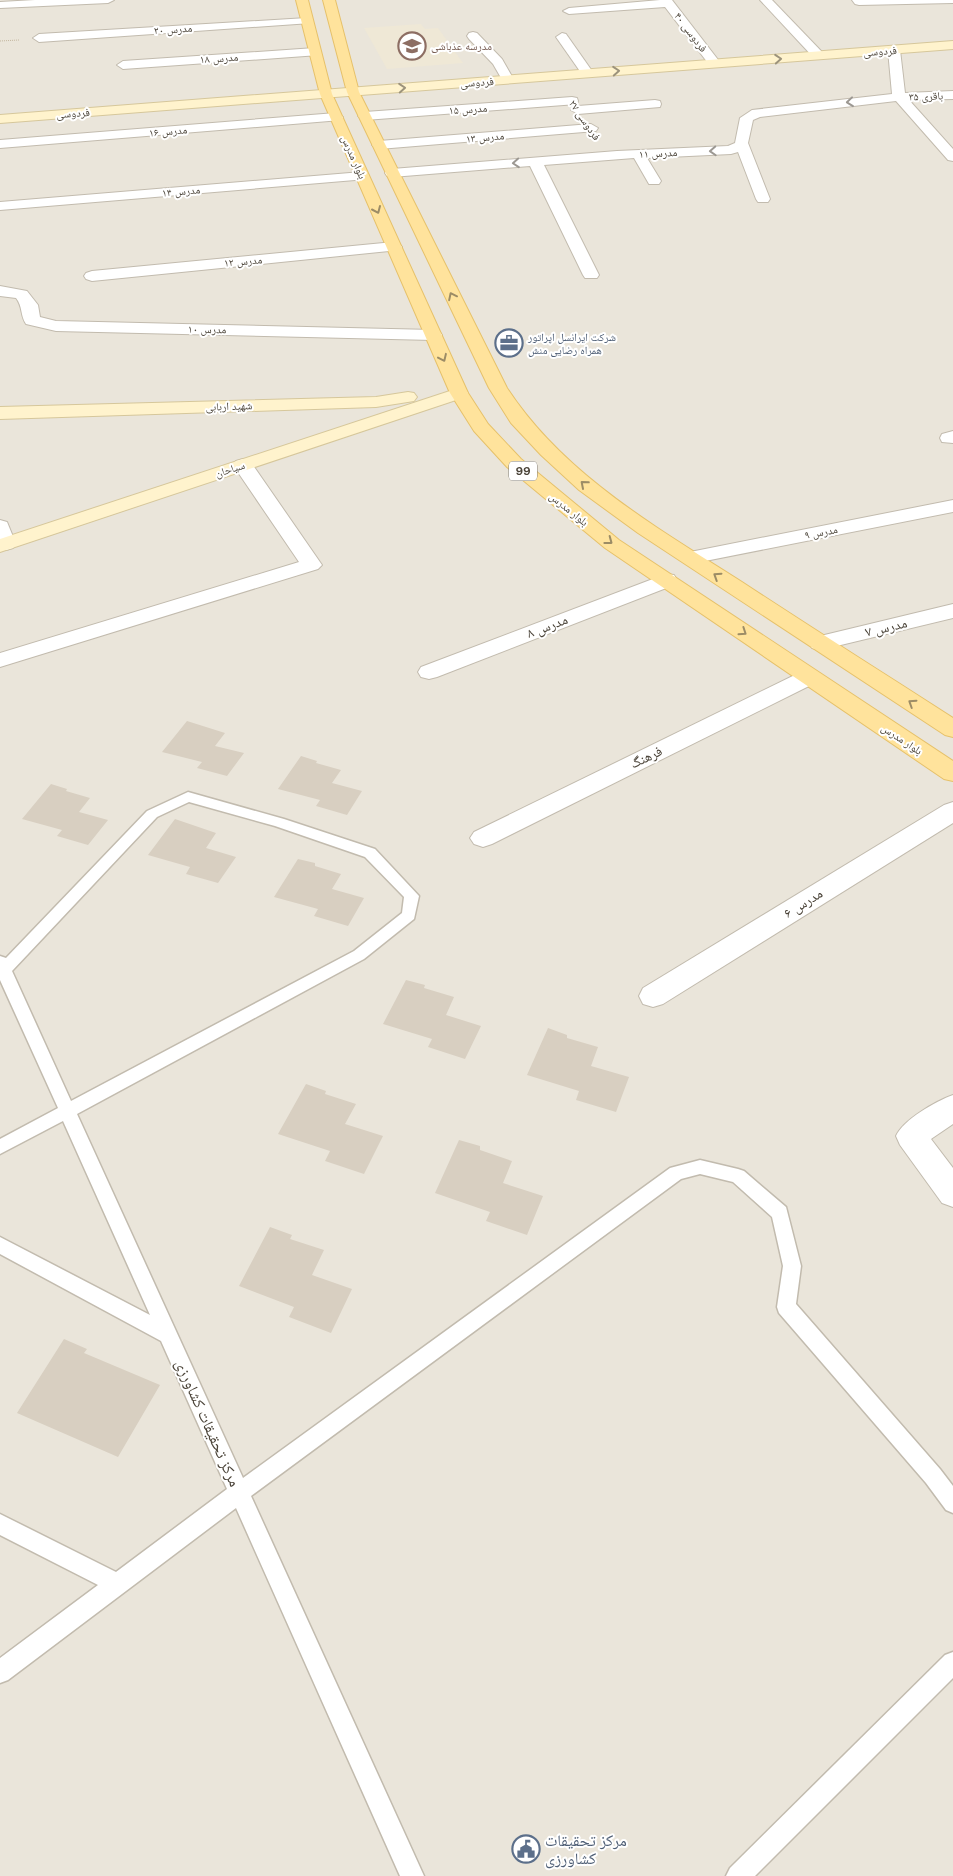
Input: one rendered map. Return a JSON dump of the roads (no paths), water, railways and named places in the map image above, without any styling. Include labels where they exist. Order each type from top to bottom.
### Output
[{"type":"main road","name":"بلوار مدرس","points":[[302,0],[326,94],[459,392],[481,427],[514,463],[612,544],[953,773]]},
{"type":"main road","name":"بلوار مدرس","points":[[329,0],[353,92],[498,388],[518,419],[548,451],[586,486],[645,529],[953,730]]},
{"type":"main road","name":"فردوسی","points":[[0,119],[953,46]]},
{"type":"main road","name":"سیاحان","points":[[2,538],[243,465],[402,405],[459,392]]},
{"type":"main road","name":"شهید اربابی","points":[[0,413],[366,402],[402,405]]},
{"type":"street","points":[[0,6],[108,0]]},
{"type":"street","points":[[766,0],[820,56]]},
{"type":"street","points":[[858,0],[859,2],[953,0]]},
{"type":"street","points":[[569,10],[667,2]]},
{"type":"street","name":"فردوسی ۴۰","points":[[667,2],[715,64]]},
{"type":"street","name":"مدرس ۲۰","points":[[39,38],[307,21]]},
{"type":"street","points":[[473,36],[498,62],[508,80]]},
{"type":"street","points":[[562,37],[588,74]]},
{"type":"street","points":[[894,50],[898,97],[953,157]]},
{"type":"street","name":"مدرس ۱۸","points":[[123,65],[315,52]]},
{"type":"street","name":"فردوسی ۲۷","points":[[559,83],[610,156]]},
{"type":"street","name":"باقری ۳۵","points":[[898,97],[953,96]]},
{"type":"street","points":[[763,199],[742,144],[747,118],[757,113],[898,97]]},
{"type":"street","name":"مدرس ۱۵","points":[[365,116],[475,108],[655,104]]},
{"type":"street","points":[[475,108],[496,136]]},
{"type":"street","name":"مدرس ۱۶","points":[[0,144],[336,117]]},
{"type":"street","name":"مدرس ۱۳","points":[[379,145],[591,128]]},
{"type":"street","name":"مدرس ۱۱","points":[[392,172],[638,154],[725,150],[736,148],[742,144]]},
{"type":"street","points":[[638,154],[654,180]]},
{"type":"street","points":[[535,161],[591,275]]},
{"type":"street","name":"مدرس ۱۴","points":[[0,206],[362,176]]},
{"type":"street","name":"مدرس ۱۲","points":[[92,276],[394,247]]},
{"type":"street","name":"مدرس ۱۰","points":[[0,291],[21,294],[30,306],[32,320],[56,326],[433,335]]},
{"type":"street","points":[[0,660],[311,565],[243,465]]},
{"type":"street","name":"مدرس ۹","points":[[690,558],[953,506]]},
{"type":"street","name":"مدرس ۸","points":[[428,672],[666,580]]},
{"type":"street","name":"مدرس ۷","points":[[820,643],[953,611]]},
{"type":"street","name":"فرهنگ","points":[[483,838],[809,676]]},
{"type":"street","name":"مدرس ۶","points":[[653,996],[953,811]]},
{"type":"street","points":[[953,1108],[911,1136],[953,1193]]},
{"type":"lane","points":[[0,1147],[359,955],[409,915],[412,896],[370,853],[279,822],[188,797],[152,814],[1,969]]},
{"type":"lane","name":"مرکز تحقیقات کشاورزی","points":[[1,969],[68,1112],[412,1876]]},
{"type":"lane","points":[[0,1672],[240,1492],[676,1173],[700,1167],[738,1176],[780,1213],[792,1266],[786,1307],[953,1503]]},
{"type":"lane","points":[[0,1245],[168,1335]]},
{"type":"lane","points":[[0,1524],[118,1584]]},
{"type":"lane","points":[[738,1876],[953,1663]]},
{"type":"place","name":"مدرسه عذباشی","points":[[412,46]]},
{"type":"place","name":"شرکت ایرانسل اپراتور همراه رضایی منش","points":[[509,343]]},
{"type":"place","name":"مرکز تحقیقات کشاورزی","points":[[526,1849]]}]
